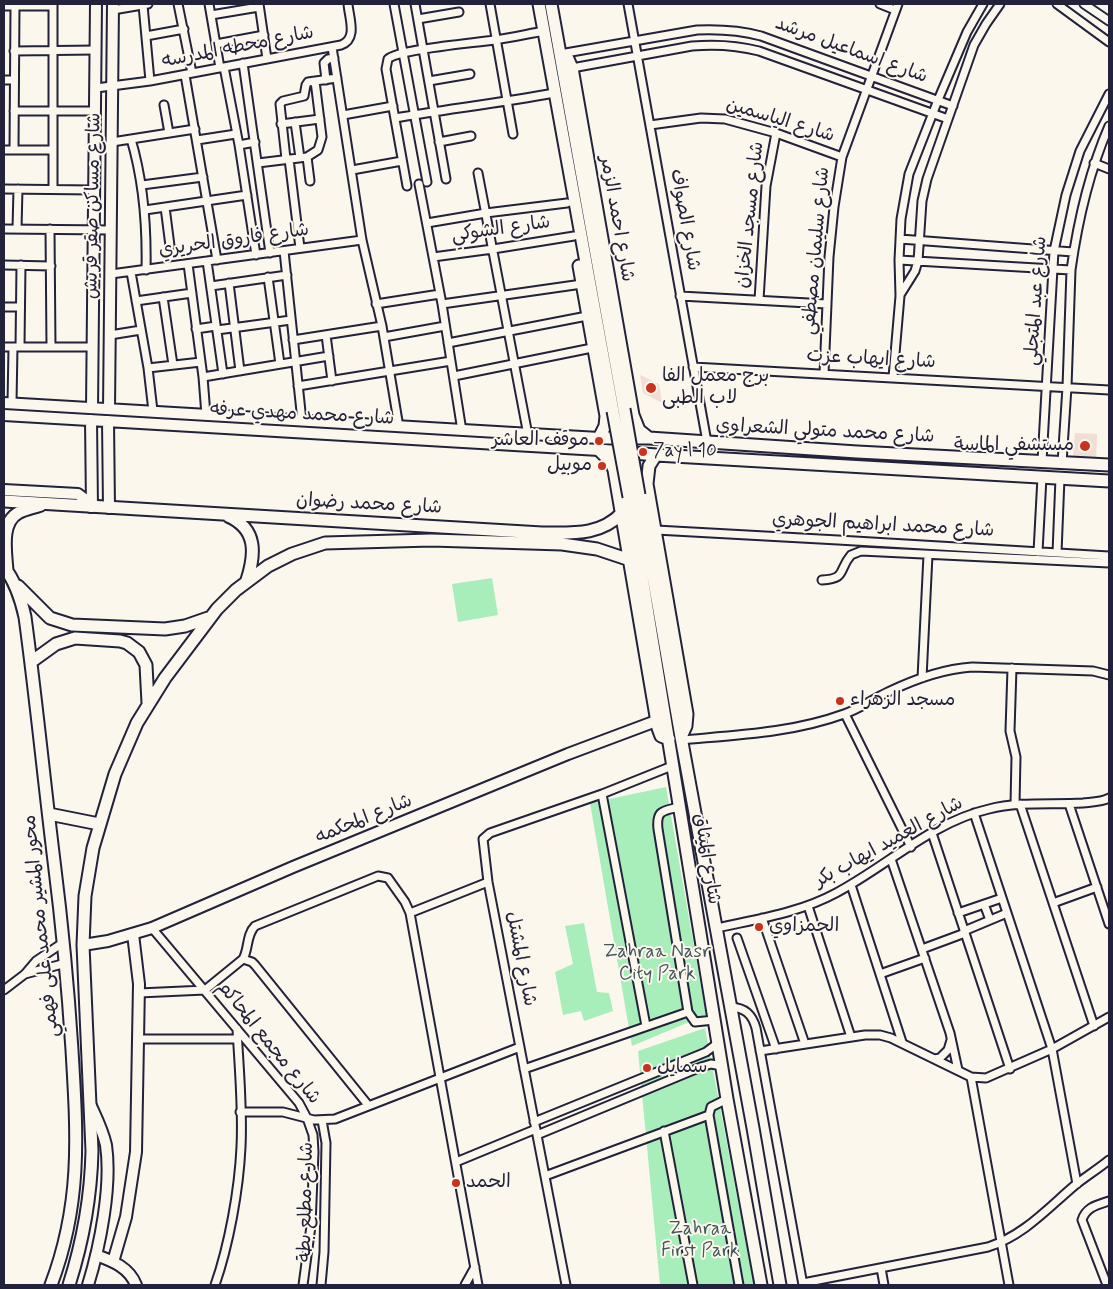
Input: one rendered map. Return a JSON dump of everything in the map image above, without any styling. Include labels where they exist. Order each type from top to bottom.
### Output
[{"type":"main road","points":[[539,4],[626,478],[669,739]]},
{"type":"main road","points":[[551,4],[681,738]]},
{"type":"main road","points":[[560,54],[568,59],[572,68]]},
{"type":"main road","name":"شارع احمد الزمر","points":[[572,68],[633,415],[639,430],[649,438]]},
{"type":"main road","points":[[555,94],[550,109],[574,236],[592,348],[606,416],[599,444]]},
{"type":"main road","points":[[606,416],[618,422],[624,421],[633,415]]},
{"type":"main road","name":"شارع محمد متولي الشعراوي","points":[[599,444],[649,438],[1109,465]]},
{"type":"main road","points":[[721,443],[726,447],[727,453],[721,459]]},
{"type":"main road","name":"شارع الميثاق","points":[[599,444],[613,466],[656,721],[659,733],[669,739],[727,1099],[761,1285]]},
{"type":"main road","name":"شارع محمد متولي الشعراوي","points":[[599,444],[656,456],[1109,481]]},
{"type":"main road","points":[[742,444],[736,451],[738,458],[742,460]]},
{"type":"main road","points":[[617,484],[630,476],[647,478],[650,466],[656,456]]},
{"type":"main road","name":"شارع الميثاق","points":[[647,478],[687,714],[686,726],[681,738],[717,928],[780,1285]]},
{"type":"main road","points":[[4,501],[109,508]]},
{"type":"main road","name":"محور المشير محمد على فهمي","points":[[45,503],[18,513],[7,522],[4,536],[8,572],[20,598],[25,616],[31,662],[64,942],[76,1121],[76,1160],[70,1219],[51,1285]]},
{"type":"main road","name":"شارع محمد رضوان","points":[[109,508],[542,533],[575,533],[596,530],[610,524],[622,513]]},
{"type":"main road","points":[[224,514],[233,518],[248,532],[252,542],[253,562],[247,580]]},
{"type":"main road","points":[[596,530],[600,539],[597,548]]},
{"type":"main road","name":"شارع محمد رضوان","points":[[210,618],[226,599],[247,580],[280,560],[303,549],[325,542],[440,540],[562,544],[597,548],[630,560]]},
{"type":"main road","points":[[8,572],[44,613],[64,624],[166,629],[185,626],[210,618]]},
{"type":"main road","name":"محور المشير محمد على فهمي","points":[[69,1285],[80,1247],[90,1189],[92,1151],[83,945],[85,896],[89,872],[100,824],[122,756],[148,704],[210,618]]},
{"type":"main road","points":[[31,662],[56,644],[76,638],[127,643],[139,652],[146,665],[148,704]]},
{"type":"main road","points":[[48,814],[100,824]]},
{"type":"main road","points":[[738,1159],[749,1161],[758,1155]]},
{"type":"main road","points":[[743,1187],[752,1181],[763,1183]]},
{"type":"street","name":"شارع مساكن صقر قريش","points":[[92,408],[96,4]]},
{"type":"street","points":[[113,7],[145,4],[150,81]]},
{"type":"street","points":[[178,4],[184,30],[195,129],[217,260]]},
{"type":"street","points":[[209,4],[239,145],[256,254]]},
{"type":"street","name":"شارع محطه المدرسه","points":[[96,88],[150,81],[344,44],[351,35],[348,4]]},
{"type":"street","points":[[394,4],[414,115],[427,223],[462,431]]},
{"type":"street","points":[[415,4],[446,179]]},
{"type":"street","points":[[490,4],[513,134]]},
{"type":"street","name":"شارع الصواف","points":[[628,4],[707,442]]},
{"type":"street","points":[[880,4],[897,7]]},
{"type":"street","points":[[893,378],[900,296],[900,239],[904,197],[909,174],[971,24],[983,4]]},
{"type":"street","points":[[900,296],[915,271],[918,261],[922,201],[927,179],[974,45],[1000,4]]},
{"type":"street","points":[[1057,4],[1109,42]]},
{"type":"street","points":[[1084,4],[1109,21]]},
{"type":"street","points":[[4,6],[53,5],[53,189]]},
{"type":"street","points":[[211,15],[259,5],[267,59]]},
{"type":"street","points":[[14,150],[15,6]]},
{"type":"street","name":"شارع مساكن صقر قريش","points":[[109,409],[113,7]]},
{"type":"street","name":"شارع سليمان مصطفي","points":[[824,374],[833,215],[842,156],[897,7]]},
{"type":"street","points":[[418,19],[459,12]]},
{"type":"street","points":[[146,36],[184,30]]},
{"type":"street","name":"شارع اسماعيل مرشد","points":[[560,54],[698,30],[740,30],[953,106]]},
{"type":"street","points":[[407,186],[386,62],[390,56],[544,31]]},
{"type":"street","points":[[216,44],[264,35]]},
{"type":"street","name":"شارع اسماعيل مرشد","points":[[572,68],[709,45],[743,47],[759,51],[948,119]]},
{"type":"street","points":[[332,47],[362,240],[382,326],[400,428]]},
{"type":"street","points":[[14,51],[96,50]]},
{"type":"street","points":[[326,80],[324,63],[328,59],[334,58]]},
{"type":"street","points":[[244,63],[270,252]]},
{"type":"street","points":[[429,81],[470,74]]},
{"type":"street","points":[[300,248],[279,107],[281,102],[303,98],[306,95],[307,83],[337,78]]},
{"type":"street","points":[[4,80],[14,80]]},
{"type":"street","points":[[258,163],[304,158],[315,153],[320,146],[322,137],[315,81]]},
{"type":"street","points":[[395,118],[555,94]]},
{"type":"street","name":"شارع عبد المتجلي","points":[[1042,461],[1048,386],[1054,251],[1066,195],[1080,151],[1109,94]]},
{"type":"street","points":[[164,105],[170,133]]},
{"type":"street","points":[[343,115],[393,106]]},
{"type":"street","points":[[14,111],[95,111]]},
{"type":"street","name":"شارع الياسمين","points":[[650,125],[713,118],[776,132],[842,156]]},
{"type":"street","points":[[281,124],[320,119]]},
{"type":"street","points":[[295,122],[310,181]]},
{"type":"street","name":"شارع عبد المتجلي","points":[[1062,463],[1071,270],[1084,199],[1094,163],[1109,126]]},
{"type":"street","points":[[112,142],[195,129]]},
{"type":"street","name":"شارع مسجد الخزان","points":[[758,300],[766,186],[776,132]]},
{"type":"street","points":[[197,140],[236,134]]},
{"type":"street","points":[[440,142],[471,136]]},
{"type":"street","points":[[131,139],[142,185],[145,210],[146,270]]},
{"type":"street","points":[[239,145],[255,142]]},
{"type":"street","points":[[1100,147],[1109,150]]},
{"type":"street","points":[[4,150],[52,150]]},
{"type":"street","points":[[352,170],[402,161]]},
{"type":"street","points":[[1094,163],[1109,169]]},
{"type":"street","points":[[478,173],[516,363],[528,435]]},
{"type":"street","points":[[142,185],[203,177]]},
{"type":"street","points":[[4,189],[94,190]]},
{"type":"street","points":[[17,229],[18,189]]},
{"type":"street","points":[[145,210],[247,195]]},
{"type":"street","points":[[427,223],[486,213],[567,203]]},
{"type":"street","points":[[165,207],[170,246]]},
{"type":"street","points":[[4,229],[111,230]]},
{"type":"street","points":[[50,229],[51,347]]},
{"type":"street","name":"شارع الشوكي","points":[[433,257],[574,236]]},
{"type":"street","points":[[900,239],[1074,252]]},
{"type":"street","name":"شارع فاروق الحريري","points":[[110,274],[362,240]]},
{"type":"street","points":[[284,251],[302,421]]},
{"type":"street","points":[[899,260],[1071,270]]},
{"type":"street","points":[[207,261],[223,374]]},
{"type":"street","points":[[188,264],[203,377],[206,415]]},
{"type":"street","points":[[4,265],[51,266]]},
{"type":"street","points":[[8,403],[17,347],[21,265]]},
{"type":"street","points":[[131,272],[148,368],[154,418],[148,423]]},
{"type":"street","points":[[211,286],[287,275]]},
{"type":"street","points":[[268,278],[280,364]]},
{"type":"street","points":[[229,283],[240,371]]},
{"type":"street","points":[[442,304],[582,284]]},
{"type":"street","points":[[136,301],[192,293]]},
{"type":"street","points":[[376,304],[440,294]]},
{"type":"street","points":[[680,296],[827,304]]},
{"type":"street","points":[[163,297],[173,365]]},
{"type":"street","points":[[4,307],[20,307]]},
{"type":"street","points":[[448,343],[587,316]]},
{"type":"street","points":[[196,329],[235,327],[291,320]]},
{"type":"street","points":[[294,340],[382,326]]},
{"type":"street","points":[[384,337],[445,326]]},
{"type":"street","points":[[110,335],[141,330]]},
{"type":"street","points":[[326,335],[332,381]]},
{"type":"street","points":[[4,347],[93,347]]},
{"type":"street","points":[[454,376],[592,348]]},
{"type":"street","points":[[203,377],[328,356]]},
{"type":"street","points":[[298,386],[451,361]]},
{"type":"street","points":[[148,368],[201,362]]},
{"type":"street","name":"شارع ايهاب عزت","points":[[693,367],[1109,390]]},
{"type":"street","name":"شارع محمد مهدي عرفه","points":[[8,403],[528,435],[599,444]]},
{"type":"street","points":[[166,425],[165,418],[170,412]]},
{"type":"street","name":"شارع محمد مهدي عرفه","points":[[4,415],[166,425],[599,444]]},
{"type":"street","points":[[91,420],[92,507]]},
{"type":"street","points":[[108,421],[109,508]]},
{"type":"street","points":[[1038,552],[1042,477]]},
{"type":"street","points":[[1057,553],[1060,478]]},
{"type":"street","points":[[4,490],[78,494],[92,507]]},
{"type":"street","name":"شارع محمد ابراهيم الجوهري","points":[[656,530],[1109,556]]},
{"type":"street","points":[[822,580],[838,577],[847,559],[856,552],[1109,563]]},
{"type":"street","points":[[922,678],[928,555]]},
{"type":"street","points":[[681,738],[796,728],[845,714],[922,678],[959,668],[1093,671],[1109,675]]},
{"type":"street","points":[[1012,668],[1010,731],[1016,757],[1018,804],[1094,1026]]},
{"type":"street","points":[[845,714],[911,847]]},
{"type":"street","name":"شارع المحكمه","points":[[83,945],[152,928],[279,873],[568,754],[656,721]]},
{"type":"street","name":"شارع المشتل","points":[[566,1285],[488,882],[483,844],[486,835],[602,794],[672,766]]},
{"type":"street","points":[[602,794],[646,1026]]},
{"type":"street","name":"شارع العميد ايهاب بكر","points":[[717,928],[808,906],[851,885],[944,826],[974,813],[1018,804],[1069,804],[1095,802],[1109,798]]},
{"type":"street","points":[[1069,804],[1109,924]]},
{"type":"street","points":[[679,807],[663,811],[658,815],[657,822],[688,1012],[695,1022],[714,1020]]},
{"type":"street","points":[[974,813],[1052,1049],[1076,1184]]},
{"type":"street","points":[[932,833],[1010,1069]]},
{"type":"street","points":[[892,859],[951,1037],[958,1070]]},
{"type":"street","points":[[139,993],[205,990],[243,959],[246,955],[251,930],[255,926],[378,876],[385,876],[391,880],[410,913],[478,1285]]},
{"type":"street","points":[[410,913],[488,882]]},
{"type":"street","points":[[851,885],[902,1042]]},
{"type":"street","points":[[1053,903],[1097,887]]},
{"type":"street","points":[[958,912],[1002,898]]},
{"type":"street","points":[[984,904],[990,920]]},
{"type":"street","points":[[808,906],[851,1037]]},
{"type":"street","points":[[922,949],[1007,913]]},
{"type":"street","points":[[762,918],[805,1044]]},
{"type":"street","name":"شارع مجمع المحاكم","points":[[152,928],[299,1103],[308,1118],[313,1135],[314,1152],[311,1226],[303,1285]]},
{"type":"street","points":[[113,1262],[126,1217],[133,1181],[138,1122],[139,993],[133,934]]},
{"type":"street","points":[[737,938],[776,1049]]},
{"type":"street","points":[[4,990],[25,974],[36,961],[64,942]]},
{"type":"street","points":[[880,974],[925,958]]},
{"type":"street","points":[[243,959],[252,962],[368,1106]]},
{"type":"street","points":[[25,974],[66,963]]},
{"type":"street","points":[[731,1006],[748,1012],[753,1019],[803,1284],[1001,1243],[1020,1232],[1076,1184],[1109,1160]]},
{"type":"street","points":[[524,1069],[688,1012]]},
{"type":"street","points":[[760,1052],[865,1035],[880,1035],[902,1042],[971,1076],[986,1078],[1052,1049],[1109,1017]]},
{"type":"street","points":[[215,1285],[228,1235],[241,1148],[237,1028]]},
{"type":"street","points":[[934,1058],[940,1058],[948,1050],[951,1037]]},
{"type":"street","points":[[138,1039],[238,1039]]},
{"type":"street","points":[[536,1129],[706,1052],[718,1043]]},
{"type":"street","points":[[240,1112],[282,1112],[322,1120],[335,1119],[520,1047]]},
{"type":"street","points":[[456,1162],[536,1129],[701,1067],[711,1064],[722,1066]]},
{"type":"street","points":[[971,1076],[1009,1285]]},
{"type":"street","points":[[727,1099],[711,1106],[708,1115],[739,1285]]},
{"type":"street","points":[[88,1285],[96,1255],[106,1194],[107,1156],[101,1127],[91,1106]]},
{"type":"street","points":[[545,1176],[708,1115]]},
{"type":"street","name":"شارع مطلع بطة","points":[[321,1285],[324,1252],[326,1143],[322,1120]]},
{"type":"street","points":[[664,1130],[692,1285]]},
{"type":"street","points":[[1107,1285],[1082,1220],[1084,1213],[1090,1208],[1109,1201]]},
{"type":"street","points":[[96,1255],[113,1262],[127,1271],[132,1276],[136,1285]]},
{"type":"street","points":[[465,1285],[475,1267]]},
{"type":"street","points":[[881,1268],[884,1285]]},
{"type":"shaded area","name":"برج معمل الفا لاب الطبى","points":[[640,375],[659,384],[662,403],[643,393]]},
{"type":"shaded area","name":"مستشفي الماسة","points":[[1075,433],[1097,434],[1096,459],[1073,458]]},
{"type":"green space","points":[[492,578],[498,615],[458,622],[452,584]]},
{"type":"green space","name":"Zahraa Nasr City Park","points":[[666,787],[706,1015],[632,1046],[590,803]]},
{"type":"green space","points":[[584,923],[597,992],[609,993],[613,1011],[584,1021],[581,1011],[563,1015],[555,972],[573,964],[565,926]]},
{"type":"green space","name":"Zahraa First Park","points":[[705,1028],[754,1285],[660,1285],[638,1051]]},
{"type":"place","name":"برج معمل الفا لاب الطبى","points":[[651,388]]},
{"type":"place","name":"موقف العاشر","points":[[599,441]]},
{"type":"place","name":"مستشفي الماسة","points":[[1085,446]]},
{"type":"place","name":"7ay l 10","points":[[643,452]]},
{"type":"place","name":"موبيل","points":[[602,466]]},
{"type":"place","name":"مسجد الزهراء","points":[[840,701]]},
{"type":"place","name":"الحمزاوي","points":[[759,927]]},
{"type":"place","name":"سمايل","points":[[647,1068]]},
{"type":"place","name":"الحمد","points":[[456,1183]]}]
